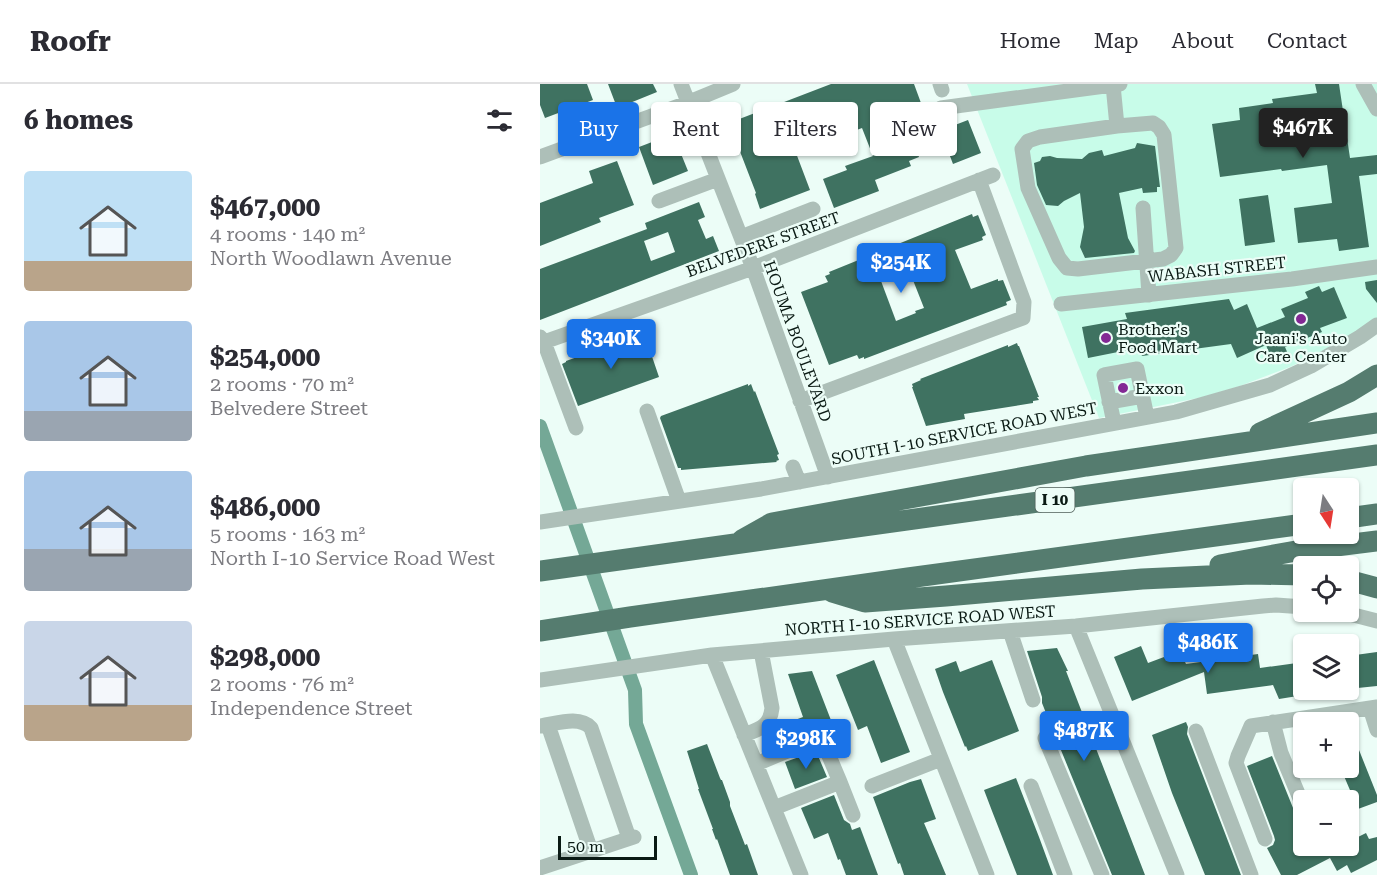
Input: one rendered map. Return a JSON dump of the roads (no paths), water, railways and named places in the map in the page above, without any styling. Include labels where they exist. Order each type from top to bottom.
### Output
[{"type":"highway","points":[[1238,443],[1349,392],[1377,375]]},
{"type":"highway","points":[[733,545],[772,523],[1086,466],[1377,423]]},
{"type":"highway","name":"I 10","points":[[546,570],[1377,456]]},
{"type":"highway","points":[[1359,516],[1377,514]]},
{"type":"highway","points":[[540,631],[1293,526]]},
{"type":"highway","points":[[1142,579],[1296,551],[1377,542]]},
{"type":"highway","points":[[824,590],[866,602],[1142,579],[1251,574],[1293,575]]},
{"type":"highway","points":[[1359,583],[1377,588]]},
{"type":"street","name":"HOUMA BOULEVARD","points":[[681,84],[687,102]]},
{"type":"street","points":[[689,102],[733,84]]},
{"type":"street","points":[[1363,84],[1377,109]]},
{"type":"street","points":[[957,106],[1117,85],[1117,126]]},
{"type":"street","points":[[540,157],[651,116]]},
{"type":"street","points":[[1153,123],[1164,135],[1176,248],[1163,259],[1078,269],[1068,268],[1059,258],[1028,188],[1022,149],[1028,141],[1040,137],[1117,126],[1153,123]]},
{"type":"street","name":"HOUMA BOULEVARD","points":[[709,156],[753,268],[828,477]]},
{"type":"street","name":"BELVEDERE STREET","points":[[542,340],[753,268],[986,178],[1024,303],[1023,318],[800,401]]},
{"type":"street","points":[[658,201],[718,179]]},
{"type":"street","points":[[1143,208],[1149,295]]},
{"type":"street","points":[[741,237],[813,209]]},
{"type":"street","name":"WABASH STREET","points":[[1061,304],[1292,279],[1377,267]]},
{"type":"street","name":"SOUTH I-10 SERVICE ROAD WEST","points":[[540,522],[828,477],[1176,412],[1270,385],[1311,366],[1377,325]]},
{"type":"street","points":[[542,340],[576,428]]},
{"type":"street","points":[[1114,423],[1104,375],[1137,369],[1147,417]]},
{"type":"street","points":[[1109,402],[1143,396]]},
{"type":"street","points":[[647,411],[679,501]]},
{"type":"street","points":[[793,467],[799,482]]},
{"type":"street","name":"NORTH I-10 SERVICE ROAD WEST","points":[[540,680],[712,655],[1076,626],[1263,606],[1293,606]]},
{"type":"street","points":[[1359,616],[1377,621]]},
{"type":"street","points":[[1076,626],[1177,875]]},
{"type":"street","points":[[1010,631],[1033,700]]},
{"type":"street","points":[[894,639],[987,875]]},
{"type":"street","points":[[744,735],[768,723],[771,716],[772,708],[761,651]]},
{"type":"street","points":[[712,655],[801,875]]},
{"type":"street","points":[[1265,839],[1236,763],[1251,726],[1374,708],[1377,730]]},
{"type":"street","points":[[540,868],[632,838],[591,728],[586,722],[578,721],[544,726],[591,851]]},
{"type":"street","points":[[1273,722],[1281,753],[1296,790]]},
{"type":"street","points":[[1196,731],[1251,875]]},
{"type":"street","points":[[1045,738],[1102,875]]},
{"type":"street","points":[[756,764],[809,742],[818,741],[824,744],[852,815]]},
{"type":"street","points":[[872,786],[941,759]]},
{"type":"street","points":[[774,808],[840,782]]},
{"type":"street","points":[[1030,786],[1065,875]]},
{"type":"waterway","points":[[540,426],[635,690],[636,724],[691,875]]},
{"type":"place","name":"Jaani's Auto Care Center","points":[[1301,319]]},
{"type":"place","name":"Brother's Food Mart","points":[[1106,338]]},
{"type":"place","name":"Exxon","points":[[1123,388]]}]
